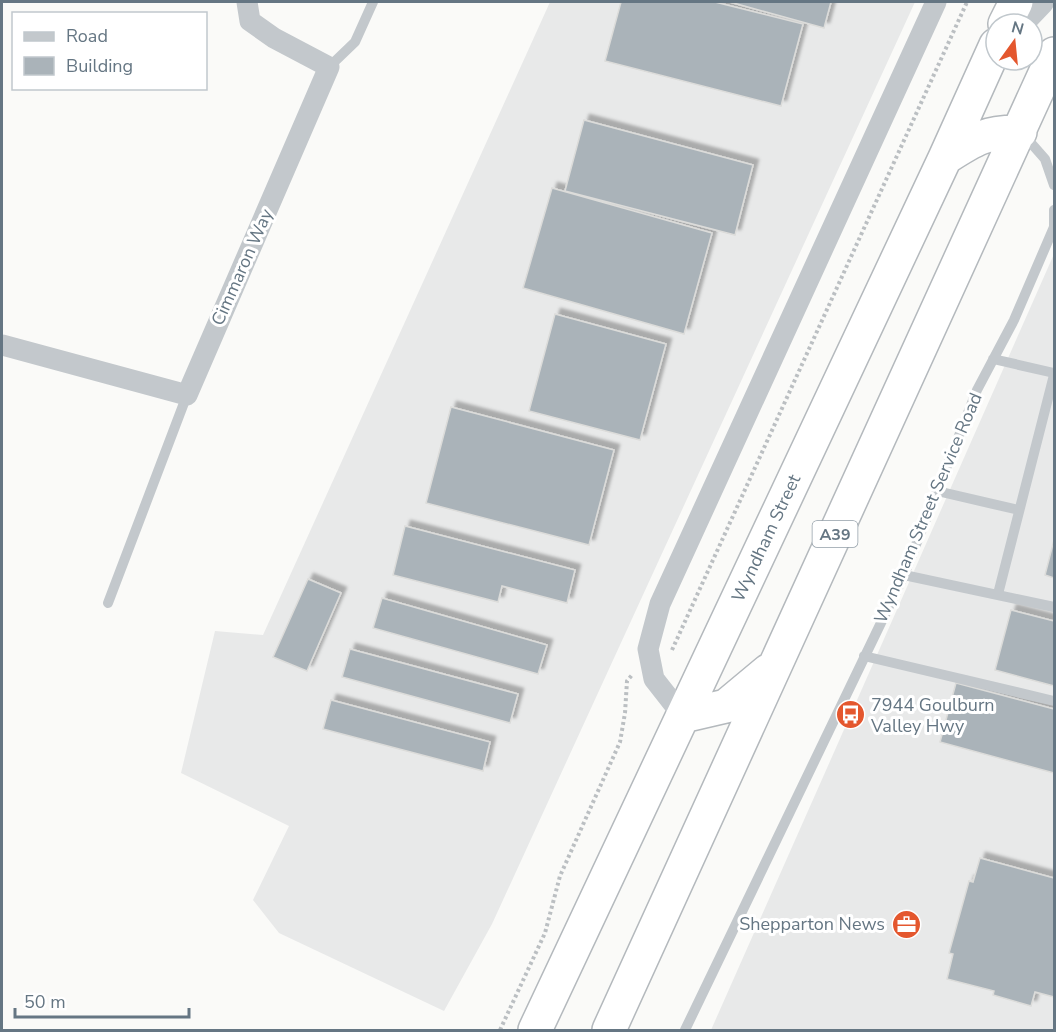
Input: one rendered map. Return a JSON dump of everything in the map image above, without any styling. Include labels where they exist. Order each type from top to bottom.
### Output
[{"type":"highway","name":"A39","points":[[609,1030],[1053,59]]},
{"type":"highway","name":"Wyndham Street","points":[[535,1030],[984,72]]},
{"type":"highway","points":[[945,158],[974,139],[992,134],[1020,132]]},
{"type":"highway","points":[[683,716],[726,706],[774,666]]},
{"type":"street","points":[[247,2],[250,21],[274,38],[329,67]]},
{"type":"street","points":[[683,716],[654,679],[648,649],[660,604],[936,2]]},
{"type":"street","name":"Cimmaron Way","points":[[187,395],[329,67]]},
{"type":"street","points":[[2,345],[187,395]]},
{"type":"lane","points":[[329,67],[355,42],[373,2]]},
{"type":"lane","points":[[1020,132],[1045,159],[1054,185]]},
{"type":"lane","name":"Wyndham Street Service Road","points":[[685,1030],[904,574],[977,390],[1014,320],[1053,227],[1054,210]]},
{"type":"lane","points":[[993,359],[1054,374],[998,594]]},
{"type":"lane","points":[[108,603],[187,395]]},
{"type":"lane","points":[[937,490],[1019,510]]},
{"type":"lane","points":[[904,574],[1054,607]]},
{"type":"lane","points":[[864,656],[1054,701]]},
{"type":"path","points":[[500,1030],[545,933],[560,876],[620,742],[627,681],[632,674],[651,664],[665,661],[677,640],[967,2]]},
{"type":"shaded area","points":[[550,2],[915,2],[492,924],[444,1011],[279,933],[253,900],[289,826],[181,773],[215,631],[263,635]]},
{"type":"shaded area","points":[[1054,254],[1054,1030],[711,1030],[831,759]]},
{"type":"building","points":[[621,2],[715,2],[803,24],[781,106],[605,61]]},
{"type":"building","points":[[730,2],[831,2],[824,28]]},
{"type":"building","points":[[584,120],[753,165],[735,235],[565,191]]},
{"type":"building","points":[[552,188],[712,233],[684,334],[523,288]]},
{"type":"building","points":[[555,314],[666,344],[640,440],[529,411]]},
{"type":"building","points":[[451,407],[614,450],[589,545],[426,503]]},
{"type":"building","points":[[405,526],[575,570],[567,603],[502,586],[498,602],[393,575]]},
{"type":"building","points":[[1054,540],[1054,578],[1045,575]]},
{"type":"building","points":[[308,579],[341,593],[307,671],[273,657]]},
{"type":"building","points":[[382,598],[547,645],[538,674],[373,628]]},
{"type":"building","points":[[1011,610],[1054,621],[1054,686],[995,670]]},
{"type":"building","points":[[350,649],[518,694],[510,723],[342,677]]},
{"type":"building","points":[[956,683],[1054,709],[1054,773],[940,742]]},
{"type":"building","points":[[331,700],[490,742],[483,771],[323,729]]},
{"type":"building","points":[[980,858],[1054,878],[1054,997],[1035,992],[1031,1006],[993,995],[994,991],[947,979],[953,954],[949,953],[969,881],[973,882]]},
{"type":"place","name":"7944 Goulburn Valley Hwy","points":[[850,715]]},
{"type":"place","name":"Shepparton News","points":[[906,924]]}]
